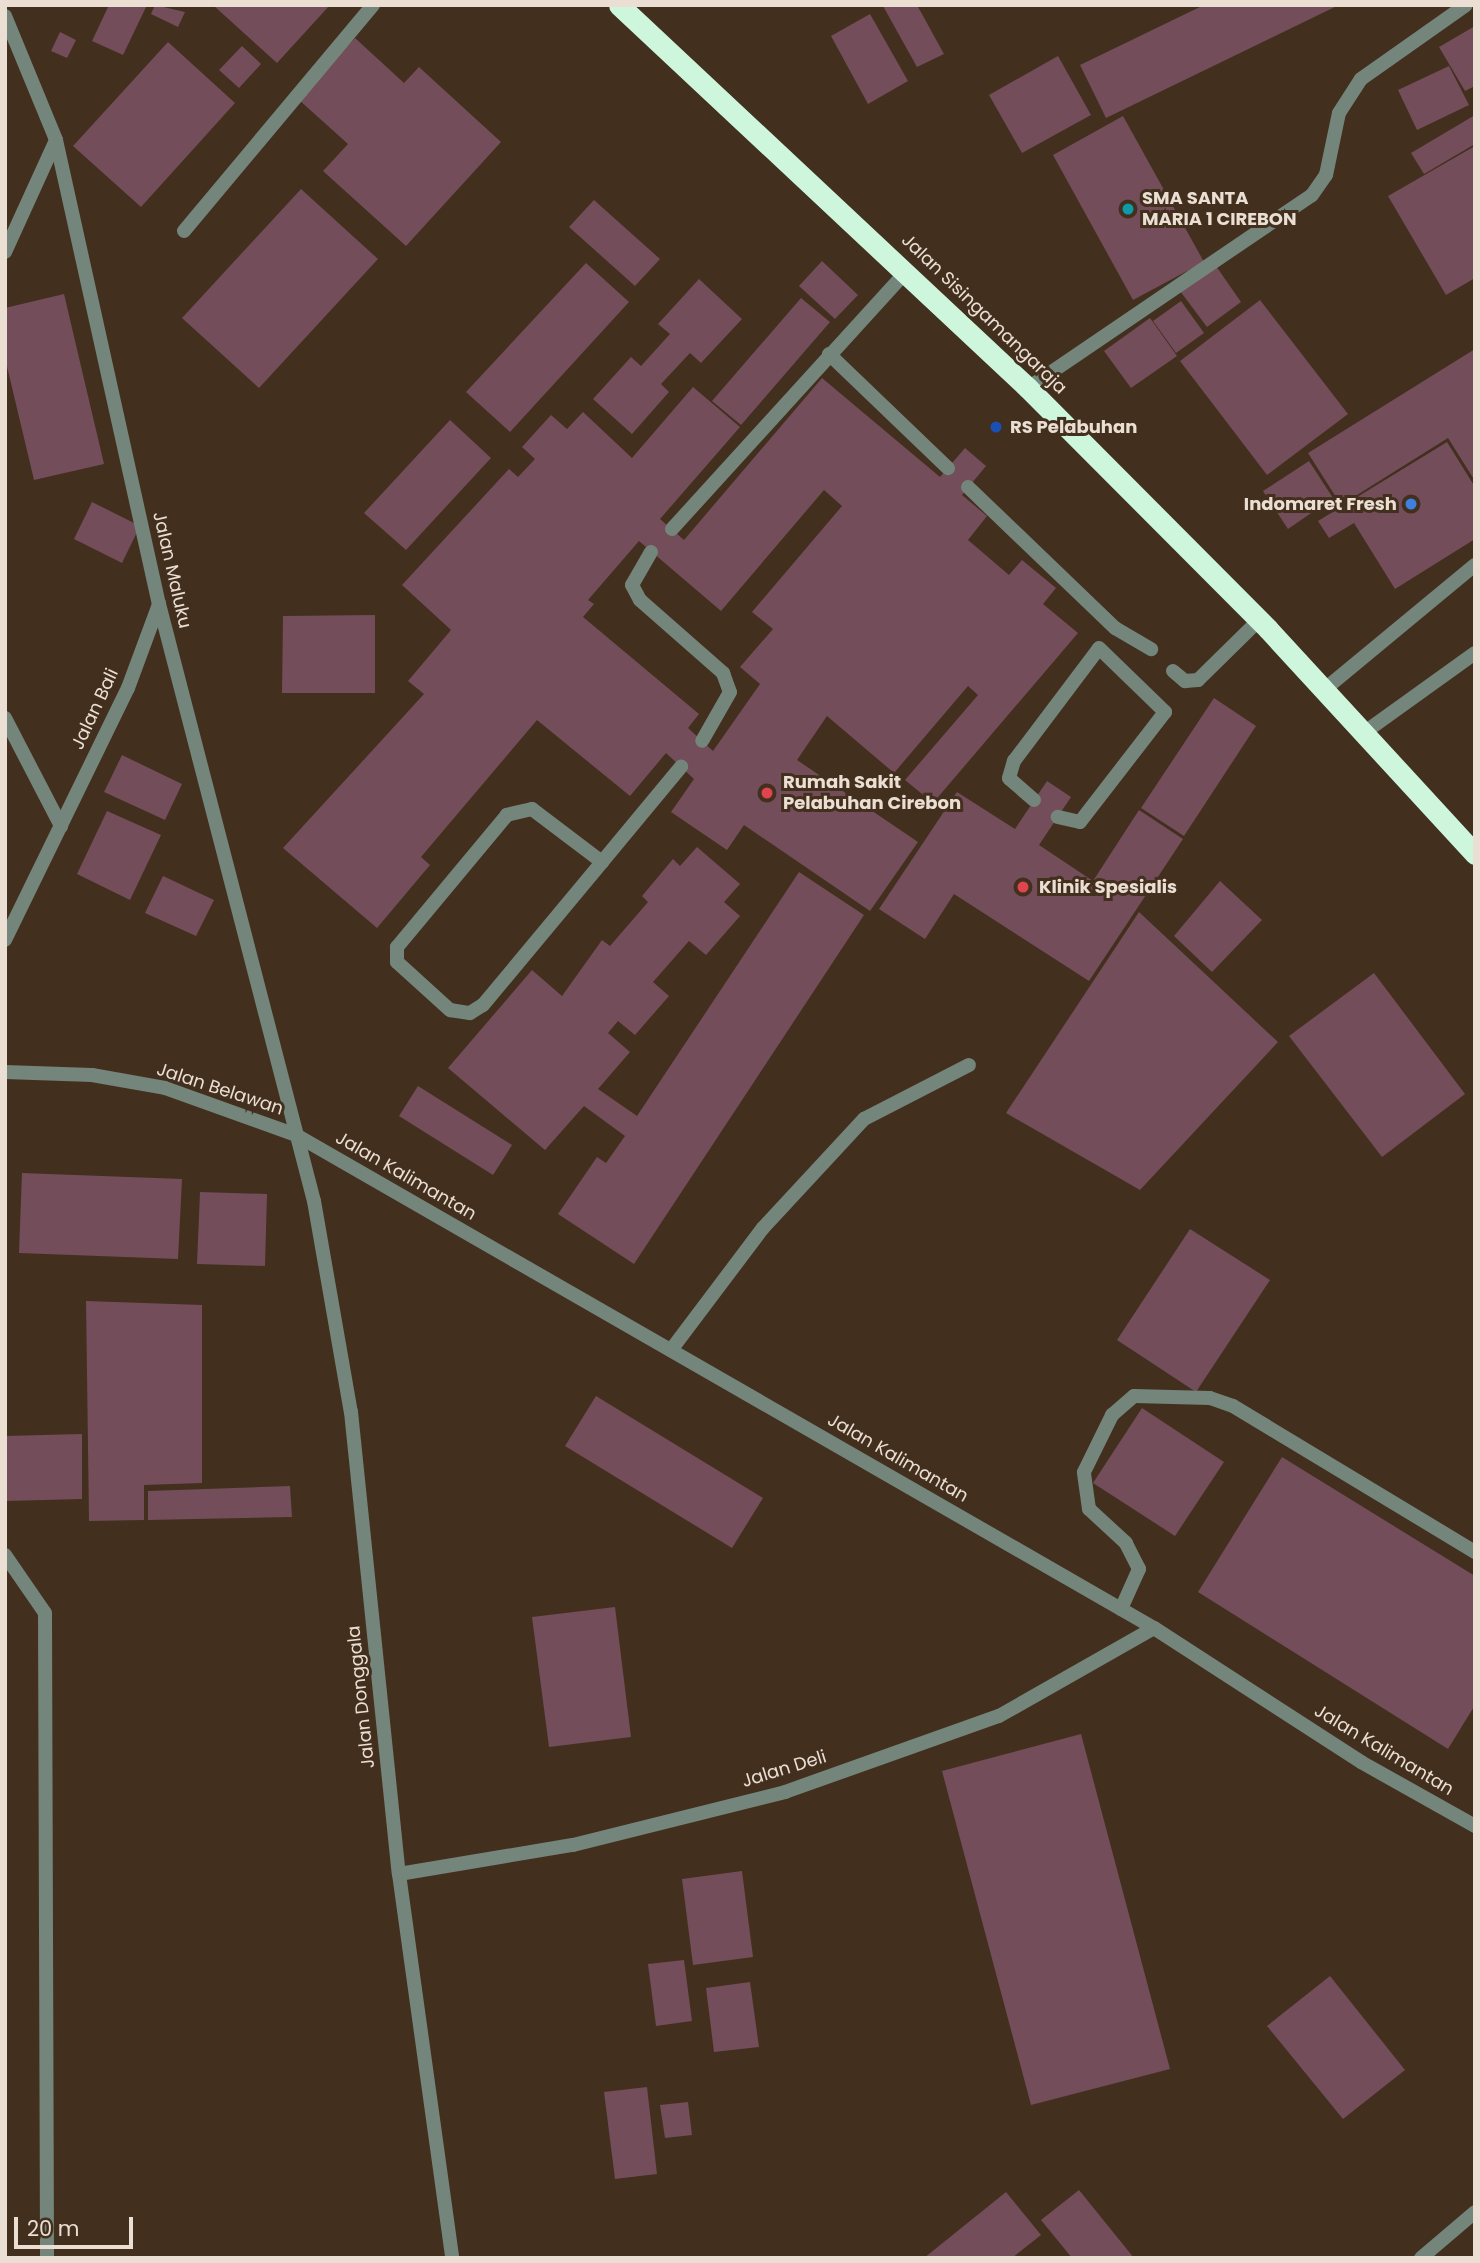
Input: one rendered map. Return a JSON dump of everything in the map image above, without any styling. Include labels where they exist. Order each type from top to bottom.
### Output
[{"type":"highway","name":"Jalan Sisingamangaraja","points":[[619,5],[907,271],[1028,387],[1259,620],[1475,854]]},
{"type":"street","points":[[184,232],[373,5]]},
{"type":"street","points":[[1028,387],[1312,195],[1326,175],[1339,113],[1361,79],[1466,5]]},
{"type":"street","name":"Jalan Maluku","points":[[5,16],[56,140],[159,604],[296,1135]]},
{"type":"street","points":[[5,252],[56,140]]},
{"type":"street","points":[[672,529],[907,271]]},
{"type":"street","points":[[829,354],[948,468]]},
{"type":"street","points":[[968,487],[1115,628],[1151,649]]},
{"type":"street","points":[[651,552],[632,585],[640,600],[723,673],[730,692],[702,741]]},
{"type":"street","points":[[1325,689],[1475,565]]},
{"type":"street","name":"Jalan Bali","points":[[5,940],[128,688],[159,604]]},
{"type":"street","points":[[1172,671],[1185,681],[1199,680],[1259,620]]},
{"type":"street","points":[[1034,800],[1009,778],[1014,761],[1115,628]]},
{"type":"street","points":[[1058,817],[1080,822],[1165,712],[1099,648]]},
{"type":"street","points":[[1365,732],[1475,653]]},
{"type":"street","points":[[5,718],[61,826]]},
{"type":"street","points":[[602,862],[532,809],[507,815],[397,947],[397,962],[450,1010],[470,1013],[602,862],[681,767]]},
{"type":"street","points":[[671,1350],[763,1228],[864,1119],[969,1065]]},
{"type":"street","name":"Jalan Belawan","points":[[5,1072],[92,1075],[165,1088],[296,1135]]},
{"type":"street","name":"Jalan Kalimantan","points":[[296,1135],[1154,1628],[1361,1762],[1475,1826]]},
{"type":"street","name":"Jalan Donggala","points":[[296,1135],[351,1412],[400,1874],[452,2258]]},
{"type":"street","points":[[1121,1609],[1139,1569],[1126,1543],[1089,1508],[1084,1472],[1112,1415],[1134,1396],[1210,1398],[1233,1406],[1475,1552]]},
{"type":"street","points":[[5,1555],[45,1613],[47,2258]]},
{"type":"street","name":"Jalan Deli","points":[[400,1874],[573,1845],[785,1791],[999,1716],[1154,1628]]},
{"type":"street","points":[[1420,2258],[1475,2212]]},
{"type":"building","points":[[109,5],[147,5],[123,55],[92,41]]},
{"type":"building","points":[[155,5],[185,12],[178,27],[151,14]]},
{"type":"building","points":[[213,5],[330,5],[277,63]]},
{"type":"building","points":[[917,5],[944,54],[917,67],[883,6]]},
{"type":"building","points":[[1204,5],[1339,5],[1106,118],[1080,65]]},
{"type":"building","points":[[870,14],[908,81],[868,104],[831,36]]},
{"type":"building","points":[[1475,26],[1475,86],[1465,91],[1439,47]]},
{"type":"building","points":[[60,32],[76,40],[67,58],[51,51]]},
{"type":"building","points":[[355,38],[404,83],[419,67],[501,142],[406,246],[323,171],[348,144],[298,99]]},
{"type":"building","points":[[168,42],[235,103],[141,207],[73,146]]},
{"type":"building","points":[[242,46],[261,64],[239,88],[219,70]]},
{"type":"building","points":[[1058,56],[1091,115],[1022,153],[989,95]]},
{"type":"building","points":[[1449,66],[1469,105],[1417,130],[1398,90]]},
{"type":"building","points":[[1475,115],[1475,144],[1424,174],[1411,153]]},
{"type":"building","name":"SMA SANTA MARIA 1 CIREBON","points":[[1123,116],[1204,262],[1133,300],[1053,155]]},
{"type":"building","points":[[1475,146],[1475,278],[1446,295],[1388,196]]},
{"type":"building","points":[[301,189],[378,259],[259,388],[182,318]]},
{"type":"building","points":[[594,200],[660,259],[635,286],[569,227]]},
{"type":"building","points":[[822,261],[858,295],[835,319],[799,286]]},
{"type":"building","points":[[586,263],[629,302],[510,432],[466,392]]},
{"type":"building","points":[[1216,266],[1241,302],[1207,327],[1180,291]]},
{"type":"building","points":[[699,279],[742,319],[701,363],[690,353],[661,384],[669,392],[632,434],[593,399],[631,357],[641,366],[670,334],[658,324]]},
{"type":"building","points":[[64,294],[104,464],[34,480],[5,358],[5,308]]},
{"type":"building","points":[[801,298],[830,322],[741,425],[712,401]]},
{"type":"building","points":[[1260,300],[1348,414],[1267,475],[1180,361]]},
{"type":"building","points":[[1181,301],[1204,333],[1176,353],[1153,321]]},
{"type":"building","points":[[1150,318],[1177,356],[1131,388],[1104,351]]},
{"type":"building","points":[[1475,349],[1475,481],[1448,438],[1341,505],[1308,453]]},
{"type":"building","points":[[822,378],[940,477],[965,448],[986,466],[962,495],[987,516],[968,540],[1009,575],[1022,560],[1056,588],[1043,604],[1078,633],[933,803],[905,780],[978,695],[968,686],[894,773],[827,716],[797,760],[918,842],[870,911],[744,825],[727,850],[671,812],[694,779],[666,753],[630,796],[537,720],[421,857],[430,865],[377,928],[283,848],[424,694],[408,681],[451,630],[402,585],[509,469],[518,477],[535,459],[522,447],[551,415],[567,429],[583,412],[632,458],[693,387],[740,427],[660,519],[684,540]],"holes":[[[824,490],[842,506],[752,612],[773,629],[740,667],[760,684],[713,751],[688,728],[699,714],[583,617],[594,604],[588,600],[639,541],[721,611]]]},
{"type":"building","points":[[450,420],[491,458],[406,550],[364,513]]},
{"type":"building","name":"Indomaret Fresh","points":[[1447,442],[1475,487],[1475,539],[1395,589],[1354,523],[1329,538],[1318,521]]},
{"type":"building","points":[[1309,461],[1333,498],[1288,529],[1263,491]]},
{"type":"building","points":[[92,502],[140,526],[122,563],[74,539]]},
{"type":"building","points":[[375,615],[375,693],[282,693],[283,616]]},
{"type":"building","points":[[1214,698],[1256,726],[1184,836],[1141,808]]},
{"type":"building","points":[[122,755],[182,784],[165,820],[104,792]]},
{"type":"building","name":"Klinik Spesialis","points":[[1047,781],[1071,797],[1039,845],[1093,881],[1139,810],[1183,839],[1089,981],[954,894],[925,939],[879,909],[957,792],[1015,829]]},
{"type":"building","points":[[107,811],[161,835],[130,900],[77,874]]},
{"type":"building","points":[[697,847],[740,884],[724,902],[740,916],[706,955],[689,941],[653,982],[669,996],[635,1035],[618,1021],[608,1033],[630,1052],[598,1089],[637,1116],[799,872],[864,915],[634,1264],[558,1214],[597,1157],[606,1163],[625,1136],[584,1106],[545,1150],[448,1068],[532,970],[562,996],[602,940],[610,946],[648,902],[642,896],[673,859],[680,866]]},
{"type":"building","points":[[163,876],[214,900],[196,936],[145,913]]},
{"type":"building","points":[[1220,881],[1262,920],[1212,972],[1174,936]]},
{"type":"building","points":[[1139,912],[1278,1042],[1140,1190],[1006,1113]]},
{"type":"building","points":[[1374,973],[1465,1094],[1382,1157],[1289,1036]]},
{"type":"building","points":[[418,1086],[512,1145],[493,1175],[399,1116]]},
{"type":"building","points":[[22,1173],[182,1179],[178,1259],[19,1253]]},
{"type":"building","points":[[200,1192],[267,1194],[265,1266],[197,1264]]},
{"type":"building","points":[[1190,1229],[1270,1280],[1196,1392],[1117,1340]]},
{"type":"building","points":[[86,1301],[202,1305],[202,1483],[144,1485],[144,1520],[89,1521]]},
{"type":"building","points":[[596,1396],[763,1498],[732,1548],[565,1446]]},
{"type":"building","points":[[1142,1408],[1224,1462],[1175,1536],[1093,1483]]},
{"type":"building","points":[[82,1434],[82,1499],[5,1501],[5,1436]]},
{"type":"building","points":[[1282,1457],[1475,1576],[1475,1705],[1448,1749],[1198,1592]]},
{"type":"building","points":[[290,1486],[292,1517],[148,1520],[148,1491]]},
{"type":"building","points":[[615,1607],[631,1737],[549,1747],[532,1617]]},
{"type":"building","points":[[1081,1734],[1170,2069],[1031,2105],[942,1771]]},
{"type":"building","points":[[742,1871],[753,1957],[693,1965],[682,1879]]},
{"type":"building","points":[[684,1960],[692,2021],[656,2026],[648,1964]]},
{"type":"building","points":[[1330,1976],[1405,2070],[1343,2119],[1267,2026]]},
{"type":"building","points":[[750,1982],[759,2047],[714,2052],[706,1988]]},
{"type":"building","points":[[647,2087],[657,2174],[615,2179],[604,2092]]},
{"type":"building","points":[[688,2102],[692,2135],[665,2138],[660,2105]]},
{"type":"building","points":[[1079,2190],[1134,2258],[1072,2258],[1041,2220]]},
{"type":"building","points":[[1006,2192],[1041,2235],[1012,2258],[924,2258]]},
{"type":"place","name":"SMA SANTA MARIA 1 CIREBON","points":[[1128,209]]},
{"type":"place","name":"RS Pelabuhan","points":[[996,427]]},
{"type":"place","name":"Indomaret Fresh","points":[[1411,504]]},
{"type":"place","name":"Rumah Sakit Pelabuhan Cirebon","points":[[767,793]]},
{"type":"place","name":"Klinik Spesialis","points":[[1023,887]]}]
